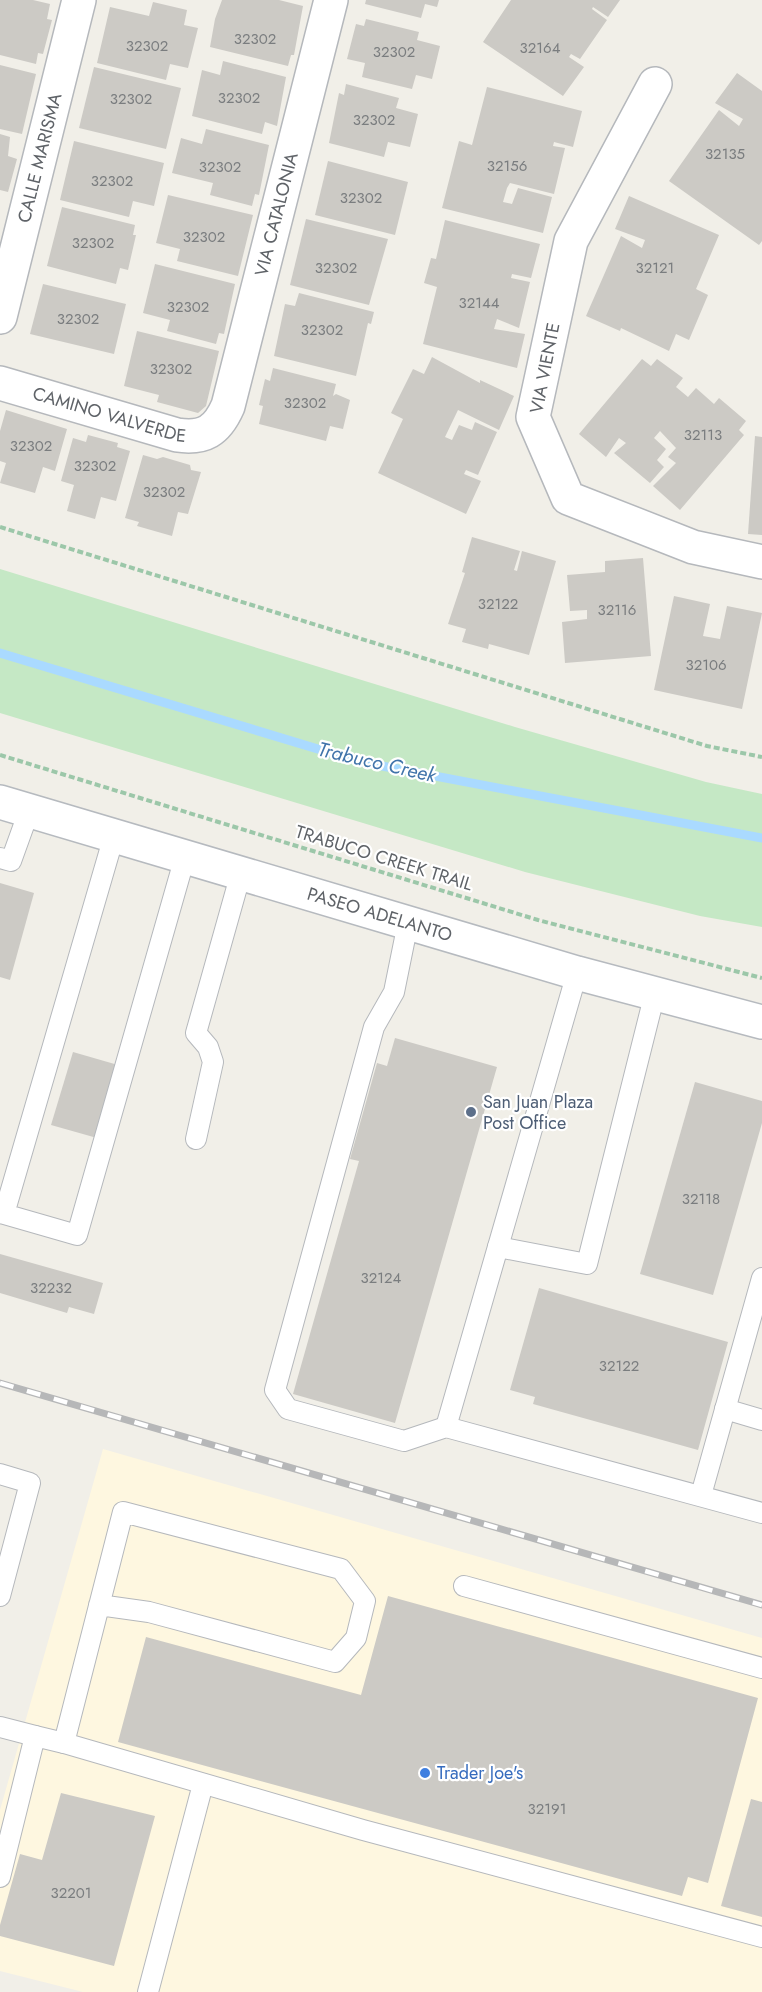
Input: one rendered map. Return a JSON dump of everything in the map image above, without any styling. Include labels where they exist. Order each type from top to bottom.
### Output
[{"type":"street","name":"CALLE MARISMA","points":[[0,317],[79,0]]},
{"type":"street","name":"VIA CATALONIA","points":[[217,426],[228,406],[331,0]]},
{"type":"street","name":"VIA VIENTE","points":[[655,84],[571,241],[533,417],[568,498],[693,547],[762,562]]},
{"type":"street","name":"CAMINO VALVERDE","points":[[0,383],[177,435],[194,438],[206,435],[217,426]]},
{"type":"street","name":"PASEO ADELANTO","points":[[15,806],[577,972],[762,1022]]},
{"type":"lane","points":[[0,858],[11,861],[15,806]]},
{"type":"lane","points":[[114,836],[4,1214],[77,1235],[185,857]]},
{"type":"lane","points":[[196,1139],[213,1062],[208,1047],[196,1033],[241,873]]},
{"type":"lane","points":[[408,923],[394,992],[374,1027],[275,1390],[288,1409],[404,1441],[446,1427],[762,1513]]},
{"type":"lane","points":[[446,1427],[577,972]]},
{"type":"lane","points":[[498,1247],[587,1264],[655,993]]},
{"type":"lane","points":[[701,1495],[762,1278]]},
{"type":"lane","points":[[725,1409],[762,1420]]},
{"type":"lane","points":[[0,1474],[30,1483],[0,1596]]},
{"type":"lane","points":[[64,1743],[99,1605],[123,1512],[341,1569],[365,1602],[356,1638],[335,1662],[149,1612],[99,1605]]},
{"type":"lane","points":[[464,1587],[762,1668]]},
{"type":"lane","points":[[0,1727],[64,1743],[363,1830],[762,1937]]},
{"type":"lane","points":[[0,1877],[35,1737]]},
{"type":"lane","points":[[148,1992],[203,1784]]},
{"type":"path","points":[[0,527],[707,746],[762,757]]},
{"type":"path","name":"TRABUCO CREEK TRAIL","points":[[0,755],[538,920],[762,978]]},
{"type":"shaded area","points":[[103,1449],[762,1638],[762,1992],[83,1992],[0,1971],[0,1810]]},
{"type":"green space","points":[[0,569],[515,727],[706,782],[762,794],[762,927],[700,916],[525,872],[0,713]]},
{"type":"building","points":[[0,0],[33,0],[50,4],[47,19],[52,20],[43,54],[38,53],[36,64],[0,55]]},
{"type":"building","points":[[222,0],[279,0],[303,6],[294,55],[291,55],[288,66],[210,47],[215,19]]},
{"type":"building","points":[[366,0],[439,0],[437,7],[425,4],[421,18],[365,4]]},
{"type":"building","points":[[511,0],[620,0],[608,17],[593,7],[592,9],[607,20],[580,59],[571,54],[569,57],[584,67],[563,96],[483,42]]},
{"type":"building","points":[[153,2],[187,10],[184,25],[198,28],[188,68],[170,64],[166,80],[97,63],[110,7],[149,16]]},
{"type":"building","points":[[366,19],[419,32],[417,40],[440,46],[432,79],[416,75],[412,89],[362,77],[365,63],[347,59],[356,24],[364,26]]},
{"type":"building","points":[[223,61],[286,77],[277,126],[265,122],[262,134],[192,116],[202,70],[220,75]]},
{"type":"building","points":[[0,65],[36,74],[22,134],[0,129]]},
{"type":"building","points":[[94,67],[181,88],[166,149],[79,128]]},
{"type":"building","points":[[737,73],[762,91],[762,241],[759,245],[669,181],[719,110],[739,126],[743,119],[715,103]]},
{"type":"building","points":[[346,84],[399,98],[396,108],[418,114],[410,147],[388,142],[384,157],[329,143],[339,93],[344,95]]},
{"type":"building","points":[[487,87],[582,111],[573,147],[554,142],[553,146],[565,148],[554,194],[510,183],[507,188],[503,202],[512,204],[518,188],[552,197],[543,233],[442,208],[459,141],[472,145]]},
{"type":"building","points":[[206,129],[269,145],[259,195],[255,194],[252,206],[210,195],[213,183],[172,173],[181,138],[202,144]]},
{"type":"building","points":[[0,134],[10,137],[8,156],[17,159],[8,192],[0,190]]},
{"type":"building","points":[[74,141],[164,163],[154,206],[133,201],[129,217],[60,200]]},
{"type":"building","points":[[328,161],[408,182],[395,235],[315,215]]},
{"type":"building","points":[[168,195],[253,215],[238,276],[177,261],[180,249],[156,243]]},
{"type":"building","points":[[629,196],[719,235],[696,289],[708,295],[689,340],[676,334],[669,351],[621,328],[620,331],[586,316],[621,236],[642,248],[645,240],[615,229]]},
{"type":"building","points":[[62,207],[135,225],[133,235],[136,235],[128,270],[120,268],[116,284],[47,266]]},
{"type":"building","points":[[306,219],[388,239],[369,305],[290,285]]},
{"type":"building","points":[[445,220],[540,244],[531,278],[512,274],[511,278],[530,282],[519,328],[497,319],[494,329],[525,334],[517,368],[423,344],[437,287],[424,283],[431,258],[436,259]]},
{"type":"building","points":[[155,264],[235,284],[224,334],[219,333],[216,344],[167,331],[170,320],[143,313]]},
{"type":"building","points":[[43,284],[126,304],[114,354],[30,334]]},
{"type":"building","points":[[299,293],[374,312],[371,324],[368,323],[356,376],[274,356],[285,304],[295,306]]},
{"type":"building","points":[[137,331],[219,351],[206,406],[198,413],[157,402],[159,395],[124,386]]},
{"type":"building","points":[[432,357],[480,383],[480,380],[514,396],[499,430],[458,410],[445,437],[452,440],[459,425],[472,430],[475,422],[497,432],[478,475],[466,470],[464,474],[481,481],[466,514],[378,473],[403,419],[391,413],[413,369],[424,374]]},
{"type":"building","points":[[642,359],[651,366],[657,359],[683,378],[676,387],[688,397],[696,388],[714,404],[719,398],[746,421],[739,430],[744,435],[680,510],[653,486],[676,463],[668,457],[676,448],[660,431],[654,438],[666,449],[657,460],[664,467],[650,483],[614,453],[626,443],[619,438],[606,457],[579,434]]},
{"type":"building","points":[[273,368],[336,384],[333,396],[336,394],[350,400],[343,429],[330,426],[326,441],[259,424],[263,406],[259,405],[265,379],[270,381]]},
{"type":"building","points":[[6,410],[67,429],[55,471],[43,467],[35,493],[0,483],[6,463],[0,461],[0,431]]},
{"type":"building","points":[[88,435],[118,443],[117,447],[130,451],[116,501],[101,497],[95,519],[67,511],[74,485],[61,481],[73,438],[86,442]]},
{"type":"building","points":[[755,436],[762,437],[762,535],[748,534]]},
{"type":"building","points":[[143,455],[157,459],[163,457],[190,465],[191,470],[201,472],[188,514],[178,512],[172,536],[137,526],[139,522],[125,518]]},
{"type":"building","points":[[472,537],[520,551],[514,570],[517,571],[522,551],[556,561],[529,655],[489,644],[488,649],[462,642],[466,629],[448,624],[465,573],[462,572]]},
{"type":"building","points":[[643,558],[651,656],[565,663],[562,622],[587,619],[587,610],[570,611],[567,575],[605,572],[605,561]]},
{"type":"building","points":[[674,596],[710,604],[703,636],[720,639],[727,606],[762,613],[742,709],[654,690]]},
{"type":"building","points":[[0,883],[34,893],[10,980],[0,977]]},
{"type":"building","points":[[395,1038],[497,1067],[395,1423],[293,1394],[359,1161],[350,1159],[377,1063],[387,1066]]},
{"type":"building","points":[[73,1052],[118,1065],[97,1138],[51,1125]]},
{"type":"building","points":[[695,1082],[762,1101],[762,1123],[713,1295],[640,1274]]},
{"type":"building","points":[[0,1254],[103,1283],[94,1314],[69,1307],[67,1313],[0,1293]]},
{"type":"building","points":[[539,1288],[728,1342],[698,1450],[533,1404],[535,1397],[510,1390]]},
{"type":"building","points":[[388,1596],[758,1698],[708,1883],[688,1877],[682,1896],[118,1742],[146,1637],[361,1695]]},
{"type":"building","points":[[61,1793],[155,1816],[114,1966],[0,1936],[0,1925],[20,1854],[42,1860]]},
{"type":"building","points":[[751,1799],[762,1802],[762,1917],[721,1906]]},
{"type":"waterway","name":"Trabuco Creek","points":[[0,653],[361,762],[762,838]]},
{"type":"railway","points":[[0,1383],[762,1605]]},
{"type":"place","name":"San Juan Plaza Post Office","points":[[471,1112]]},
{"type":"place","name":"Trader Joe's","points":[[425,1773]]}]
